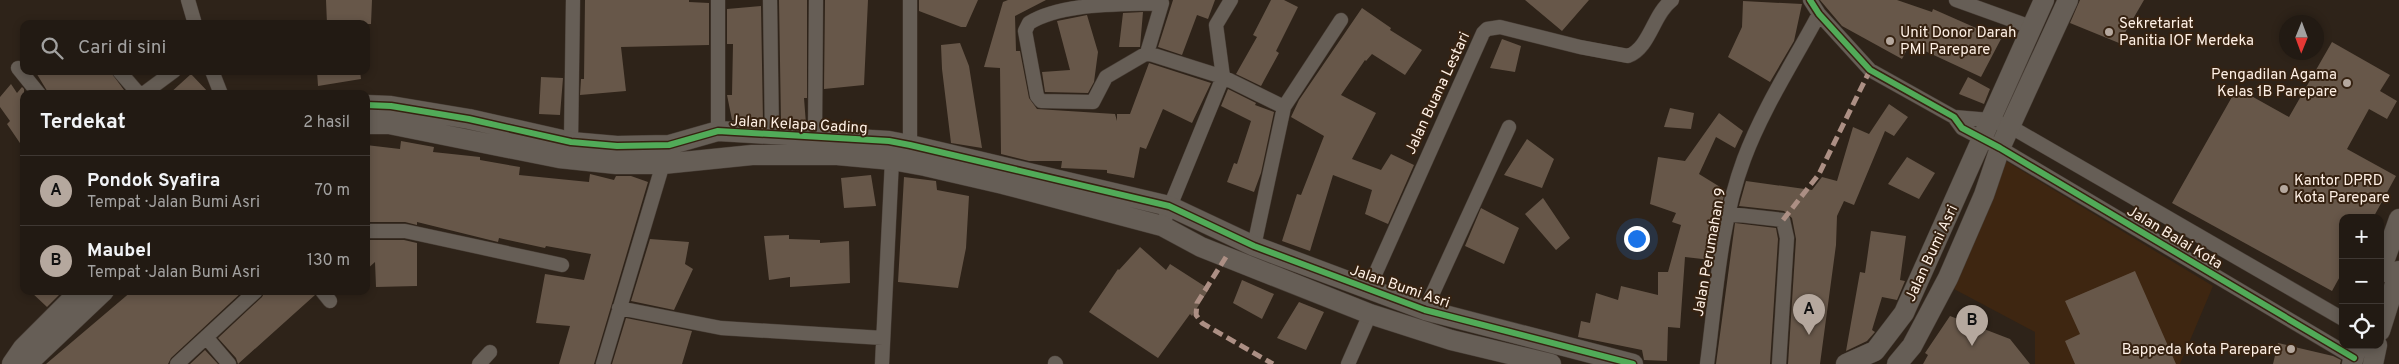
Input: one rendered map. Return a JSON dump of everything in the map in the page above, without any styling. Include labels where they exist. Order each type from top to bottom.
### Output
[{"type":"street","points":[[188,0],[194,20]]},
{"type":"street","points":[[571,142],[573,0]]},
{"type":"street","points":[[718,0],[718,131]]},
{"type":"street","points":[[770,0],[772,135]]},
{"type":"street","points":[[815,137],[816,0]]},
{"type":"street","points":[[910,0],[910,145]]},
{"type":"street","points":[[1231,0],[1216,24],[1223,77],[1162,226],[1201,247],[1370,314],[1451,340],[1551,364]]},
{"type":"street","name":"Jalan Buana Lestari","points":[[1368,290],[1482,33],[1487,29],[1500,26],[1598,51],[1628,56],[1640,47],[1658,15],[1672,0]]},
{"type":"street","points":[[1810,0],[1819,14],[1870,70],[1954,117]]},
{"type":"street","points":[[1956,0],[2031,28]]},
{"type":"street","name":"Jalan Bumi Asri","points":[[1897,364],[1912,346],[1948,278],[1984,196],[1992,144],[1990,120],[2044,0]]},
{"type":"street","name":"Jalan Bumi Asri","points":[[1846,364],[1875,351],[1904,312],[1924,269],[1992,144],[2011,127],[2068,0]]},
{"type":"street","points":[[1147,53],[1162,3],[1083,8],[1052,13],[1029,23],[1025,31],[1037,96],[1046,102],[1094,102],[1106,77],[1147,53],[1223,77],[1284,107]]},
{"type":"street","name":"Jalan Perumahan 9","points":[[1707,364],[1721,258],[1744,160],[1753,138],[1819,14]]},
{"type":"street","points":[[1254,246],[1284,107],[1341,20]]},
{"type":"street","points":[[24,75],[36,90]]},
{"type":"street","points":[[123,75],[136,90]]},
{"type":"street","points":[[148,90],[169,75]]},
{"type":"street","points":[[214,75],[219,90]]},
{"type":"street","name":"Jalan Kelapa Gading","points":[[370,108],[390,115],[559,158],[616,164],[666,154],[718,131],[889,141],[1169,206]]},
{"type":"street","name":"Jalan Kelapa Gading","points":[[370,122],[390,115],[469,119],[571,142],[616,146],[666,154],[837,155],[892,160],[1003,184],[1162,226]]},
{"type":"street","name":"Jalan Balai Kota","points":[[1954,117],[1990,120],[2011,127],[2339,317]]},
{"type":"street","name":"Jalan Balai Kota","points":[[1954,117],[1962,128],[2354,356]]},
{"type":"street","points":[[1425,310],[1509,127]]},
{"type":"street","points":[[604,364],[666,154]]},
{"type":"street","points":[[882,364],[892,160]]},
{"type":"street","name":"Jalan Bumi Asri","points":[[1169,206],[1254,246],[1425,310],[1633,364]]},
{"type":"street","points":[[1730,214],[1783,220],[1786,225],[1787,238],[1778,364]]},
{"type":"street","points":[[2384,262],[2399,219]]},
{"type":"street","points":[[370,232],[405,231],[562,265]]},
{"type":"street","points":[[1924,269],[1948,278]]},
{"type":"street","points":[[2384,318],[2399,271]]},
{"type":"street","points":[[12,364],[24,348],[76,295]]},
{"type":"street","points":[[27,364],[100,295]]},
{"type":"street","points":[[177,364],[252,295]]},
{"type":"street","points":[[619,308],[721,328],[883,338]]},
{"type":"street","points":[[1348,364],[1370,314]]},
{"type":"street","points":[[206,337],[229,364]]},
{"type":"street","points":[[2373,364],[2376,349]]},
{"type":"street","points":[[479,364],[490,352]]},
{"type":"shaded area","points":[[2006,161],[2213,286],[2180,364],[2035,364],[2035,332],[1954,289]]},
{"type":"building","points":[[326,0],[372,0],[371,24],[370,20],[327,20]]},
{"type":"building","points":[[585,0],[689,0],[689,2],[709,3],[709,45],[621,47],[626,91],[580,95],[581,79],[584,79]]},
{"type":"building","points":[[779,0],[807,0],[807,98],[804,98],[806,124],[781,123]]},
{"type":"building","points":[[825,0],[868,0],[864,85],[824,89]]},
{"type":"building","points":[[919,0],[978,0],[966,27],[961,27],[919,11]]},
{"type":"building","points":[[1008,0],[1046,0],[1015,16],[1016,51],[1020,51],[1029,98],[1037,109],[1115,114],[1117,121],[1117,114],[1130,114],[1149,63],[1211,83],[1192,123],[1163,109],[1146,149],[1140,147],[1134,178],[1107,173],[1107,170],[1061,168],[1062,161],[1029,161],[1001,154],[1000,68],[984,67],[1003,2]]},
{"type":"building","points":[[1173,0],[1215,0],[1208,19],[1197,15],[1182,55],[1158,47]]},
{"type":"building","points":[[1271,0],[1284,0],[1298,7],[1276,51],[1279,53],[1261,86],[1236,74],[1257,37],[1253,35]]},
{"type":"building","points":[[1525,0],[1589,0],[1562,31]]},
{"type":"building","points":[[1820,0],[1897,0],[1932,12],[1933,9],[2001,39],[1981,77],[1910,44],[1902,59],[1842,26]]},
{"type":"building","name":"Sekretariat Panitia IOF Merdeka","points":[[2080,0],[2144,0],[2119,43],[2070,23]]},
{"type":"building","points":[[1743,1],[1802,4],[1794,41],[1770,82],[1728,57],[1742,27]]},
{"type":"building","points":[[761,6],[763,122],[732,120],[727,95],[732,95],[733,44],[727,44],[727,9]]},
{"type":"building","points":[[1362,8],[1391,28],[1390,30],[1422,50],[1405,75],[1372,54],[1365,60],[1341,95],[1376,113],[1352,159],[1381,170],[1391,154],[1414,165],[1388,224],[1365,214],[1372,190],[1333,175],[1310,251],[1282,241],[1297,194],[1301,195],[1324,136],[1291,117],[1299,100]]},
{"type":"building","points":[[1143,12],[1140,47],[1119,47],[1123,13]]},
{"type":"building","points":[[1087,15],[1098,52],[1094,82],[1088,93],[1045,92],[1042,72],[1070,70],[1057,21]]},
{"type":"building","points":[[1502,39],[1521,46],[1515,72],[1490,68]]},
{"type":"building","name":"Kantor DPRD Kota Parepare","points":[[2332,42],[2390,75],[2380,91],[2397,101],[2387,119],[2369,109],[2347,149],[2396,176],[2375,214],[2339,214],[2339,278],[2332,291],[2172,203],[2237,88],[2289,117],[2322,60],[2324,60],[2324,56]]},
{"type":"building","points":[[960,43],[969,66],[982,148],[951,143],[941,45]]},
{"type":"building","points":[[37,75],[113,75],[124,90],[47,90]]},
{"type":"building","points":[[192,75],[206,90],[173,90]]},
{"type":"building","points":[[317,75],[360,75],[361,79],[318,86]]},
{"type":"building","points":[[541,77],[563,78],[560,115],[539,114]]},
{"type":"building","points":[[1968,77],[1990,89],[1984,104],[1959,94]]},
{"type":"building","points":[[11,84],[17,93],[22,87],[24,89],[20,90],[20,143],[7,124],[10,121],[0,107],[0,97]]},
{"type":"building","points":[[1228,89],[1256,103],[1255,105],[1274,112],[1261,173],[1254,192],[1227,182],[1234,163],[1237,164],[1251,121],[1221,106]]},
{"type":"building","points":[[1889,104],[1908,117],[1894,136],[1885,131],[1854,205],[1844,201],[1837,216],[1836,245],[1820,364],[1788,364],[1796,239],[1792,218],[1784,211],[1739,206],[1746,181],[1812,190],[1822,177],[1837,181],[1853,127],[1869,134]]},
{"type":"building","points":[[1670,108],[1694,113],[1691,129],[1664,127]]},
{"type":"building","points":[[1719,113],[1743,131],[1735,148],[1716,137],[1699,174],[1725,190],[1711,260],[1685,257],[1680,328],[1668,327],[1667,361],[1644,360],[1642,350],[1578,337],[1581,321],[1590,323],[1596,293],[1618,300],[1621,286],[1658,295],[1658,272],[1668,272],[1681,225],[1672,222],[1676,213],[1650,204],[1658,157],[1685,161]]},
{"type":"building","points":[[1527,139],[1554,159],[1542,188],[1504,175]]},
{"type":"building","points":[[401,141],[434,147],[433,152],[480,157],[480,160],[520,167],[519,175],[589,182],[590,174],[614,180],[616,176],[631,176],[648,182],[594,364],[559,364],[570,326],[536,323],[545,274],[584,280],[591,254],[546,246],[545,248],[499,238],[498,242],[417,222],[417,225],[405,222],[370,222],[370,145],[400,149]]},
{"type":"building","points":[[1907,157],[1935,173],[1919,199],[1888,184]]},
{"type":"building","points":[[871,175],[876,206],[844,208],[841,178]]},
{"type":"building","points":[[904,177],[936,181],[937,190],[969,196],[966,248],[958,288],[898,282]]},
{"type":"building","points":[[1543,198],[1570,238],[1556,250],[1525,214]]},
{"type":"building","points":[[1481,208],[1519,228],[1504,264],[1465,246]]},
{"type":"building","points":[[1735,223],[1776,228],[1778,239],[1770,364],[1716,364]]},
{"type":"building","points":[[1871,231],[1906,236],[1900,280],[1905,281],[1897,300],[1882,297],[1872,330],[1875,332],[1867,341],[1846,351],[1860,272],[1865,273]]},
{"type":"building","points":[[789,235],[789,239],[820,240],[820,243],[849,241],[850,283],[790,287],[790,277],[769,280],[764,236]]},
{"type":"building","points":[[650,239],[689,242],[685,264],[693,269],[674,310],[631,301]]},
{"type":"building","points":[[370,240],[404,240],[417,243],[417,286],[376,287],[375,262],[370,266]]},
{"type":"building","points":[[1140,247],[1166,270],[1170,264],[1209,289],[1192,316],[1190,314],[1158,358],[1089,312],[1118,269]]},
{"type":"building","points":[[2135,271],[2176,364],[2075,364],[2065,341],[2080,334],[2065,301]]},
{"type":"building","points":[[1242,280],[1274,294],[1262,319],[1233,303]]},
{"type":"building","points":[[34,295],[59,295],[47,307]]},
{"type":"building","points":[[127,295],[239,295],[171,358],[168,364],[46,364]]},
{"type":"building","points":[[263,295],[315,295],[238,364],[236,358],[218,338]]},
{"type":"building","points":[[1299,302],[1324,312],[1306,350],[1277,338]]},
{"type":"building","points":[[1950,316],[2010,339],[2030,364],[1923,364],[1928,355],[1925,353]]},
{"type":"building","points":[[626,318],[692,331],[682,364],[612,364]]},
{"type":"building","name":"Bappeda Kota Parepare","points":[[2278,343],[2333,356],[2341,360],[2340,364],[2273,364]]},
{"type":"building","points":[[205,350],[218,364],[190,364]]},
{"type":"marked path","points":[[1783,220],[1819,174],[1870,70]]},
{"type":"marked path","points":[[1226,257],[1197,303],[1196,315],[1202,323],[1273,364]]},
{"type":"cycle path","points":[[1810,0],[1819,14],[1870,70],[1954,117],[1962,128],[2000,148],[2354,358]]},
{"type":"cycle path","points":[[370,105],[391,106],[469,119],[571,142],[617,146],[669,145],[718,131],[889,141],[910,145],[1169,206],[1254,246],[1425,310],[1633,364]]},
{"type":"place","name":"Sekretariat Panitia IOF Merdeka","points":[[2109,32]]},
{"type":"place","name":"Unit Donor Darah PMI Parepare","points":[[1890,41]]},
{"type":"place","name":"Pengadilan Agama Kelas 1B Parepare","points":[[2347,83]]},
{"type":"place","name":"Kantor DPRD Kota Parepare","points":[[2284,189]]},
{"type":"place","name":"Pondok Syafira","points":[[1809,335]]},
{"type":"place","name":"Maubel","points":[[1972,346]]},
{"type":"place","name":"Bappeda Kota Parepare","points":[[2291,349]]}]
